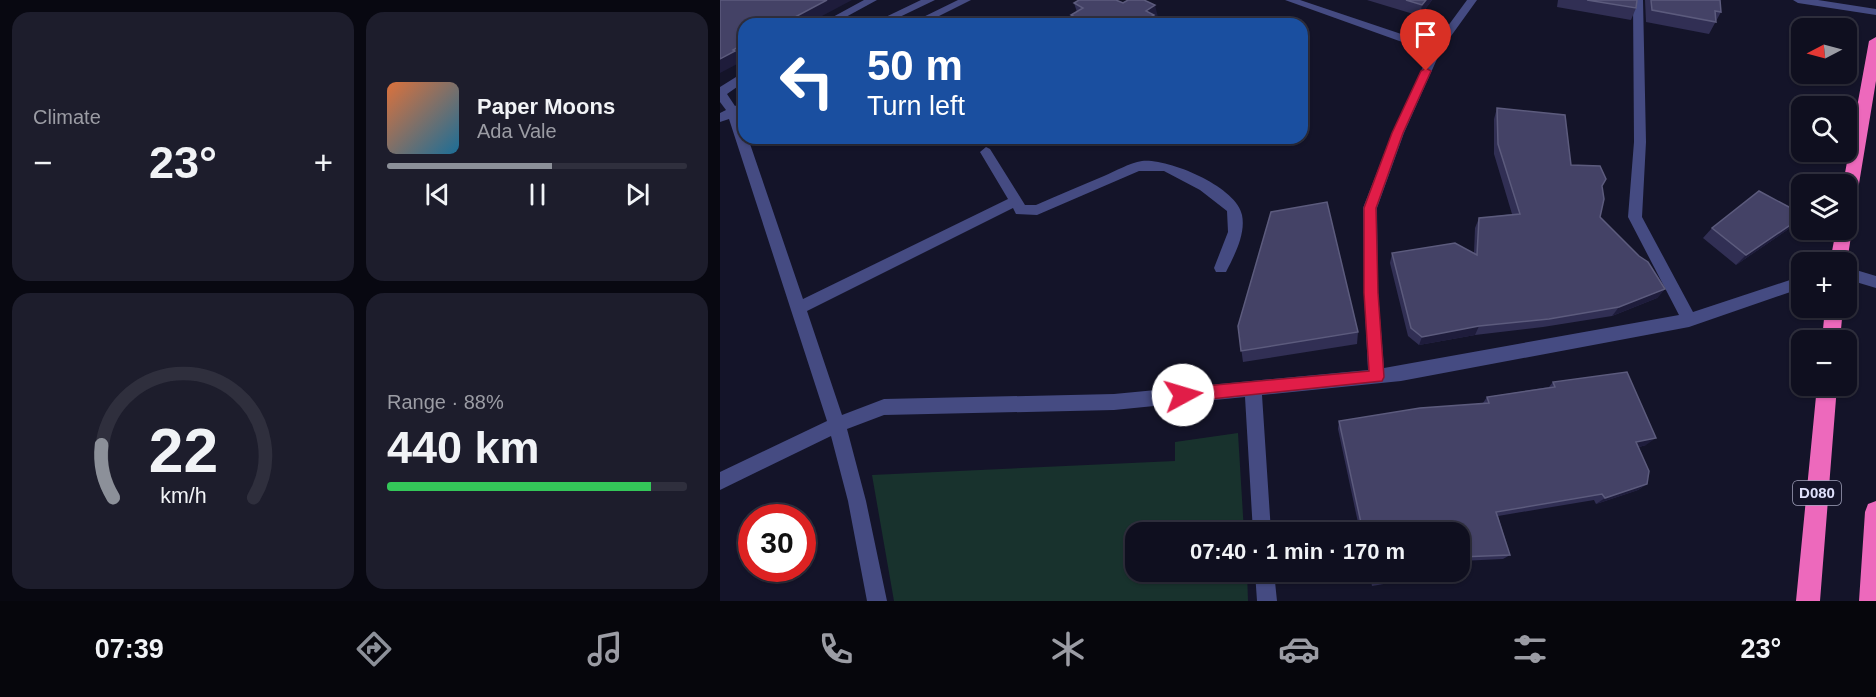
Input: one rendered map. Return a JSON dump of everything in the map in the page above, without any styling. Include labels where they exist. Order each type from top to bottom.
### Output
[{"type":"highway","points":[[1853,174],[1876,41]]},
{"type":"highway","name":"D080","points":[[1808,601],[1826,396]]},
{"type":"highway","points":[[1871,601],[1876,512]]},
{"type":"street","points":[[837,18],[872,0]]},
{"type":"street","points":[[890,18],[930,0]]},
{"type":"street","points":[[927,18],[966,0]]},
{"type":"street","points":[[1290,0],[1436,50]]},
{"type":"street","points":[[1377,377],[1371,293],[1370,208],[1398,133],[1436,50],[1472,0]]},
{"type":"street","points":[[1638,0],[1640,142],[1635,217],[1689,320]]},
{"type":"street","points":[[1798,0],[1876,12]]},
{"type":"street","points":[[720,93],[738,80]]},
{"type":"street","points":[[720,93],[738,86]]},
{"type":"street","points":[[720,93],[732,112],[738,130]]},
{"type":"street","points":[[743,144],[837,425],[857,501],[878,601]]},
{"type":"street","points":[[986,152],[1021,210],[1037,210],[1137,167],[1151,165],[1169,168],[1222,197],[1234,208],[1236,220],[1230,247],[1221,268]]},
{"type":"street","points":[[798,308],[1016,201]]},
{"type":"street","points":[[1857,276],[1876,282]]},
{"type":"street","points":[[720,481],[837,425],[884,407],[1113,402],[1401,374],[1689,320],[1791,286]]},
{"type":"street","points":[[1253,388],[1261,522]]},
{"type":"street","points":[[1266,582],[1267,601]]},
{"type":"green space","points":[[1238,433],[1243,522],[1125,522],[1125,582],[1247,582],[1248,601],[894,601],[872,475],[1175,461],[1175,442]]},
{"type":"building","points":[[720,0],[827,0],[793,18],[738,18],[738,47],[720,59]]},
{"type":"building","points":[[1079,0],[1116,0],[1123,3],[1128,0],[1144,0],[1155,5],[1146,11],[1154,15],[1149,18],[1077,18],[1071,15],[1083,8],[1074,3]]},
{"type":"building","points":[[1406,0],[1426,0],[1422,5]]},
{"type":"building","points":[[1587,0],[1637,0],[1636,8]]},
{"type":"building","points":[[1651,0],[1720,0],[1721,12],[1715,11],[1716,22],[1652,10]]},
{"type":"building","points":[[1497,108],[1565,115],[1571,165],[1600,166],[1606,179],[1602,186],[1604,199],[1600,217],[1648,262],[1665,289],[1619,307],[1549,319],[1479,326],[1422,337],[1411,328],[1392,253],[1455,243],[1477,255],[1479,218],[1520,214],[1498,144]]},
{"type":"building","points":[[1759,191],[1791,208],[1791,224],[1746,255],[1712,228]]},
{"type":"building","points":[[1327,202],[1358,332],[1241,351],[1238,326],[1271,212]]},
{"type":"building","points":[[1627,372],[1656,438],[1636,442],[1649,471],[1647,484],[1605,498],[1602,494],[1496,512],[1510,555],[1470,557],[1470,522],[1361,522],[1339,421],[1420,408],[1489,403],[1487,397],[1555,387],[1553,382]]},
{"type":"route","points":[[1183,395],[1377,377],[1371,293],[1370,208],[1398,133],[1426,71]]}]
